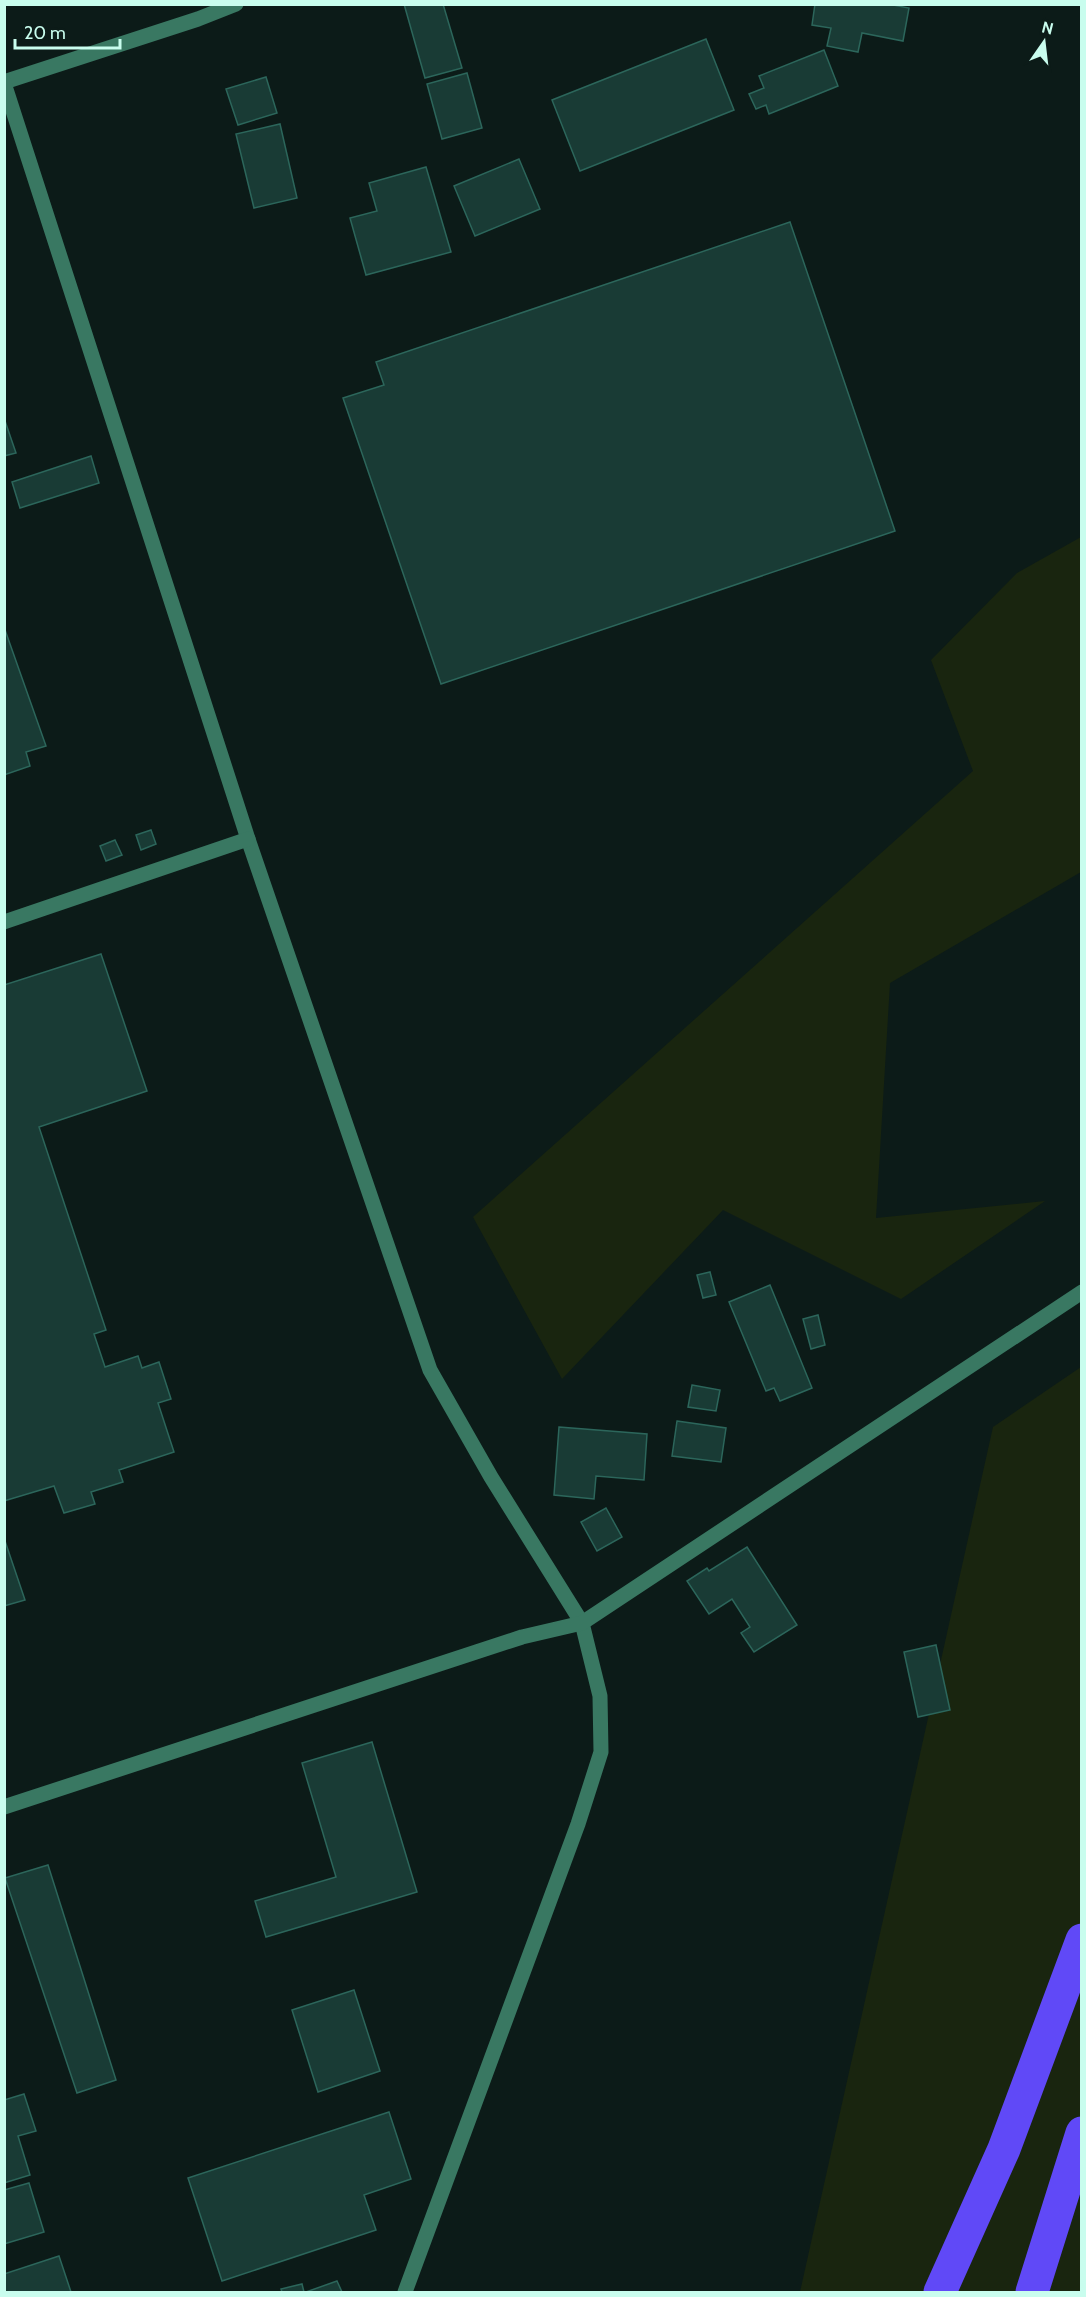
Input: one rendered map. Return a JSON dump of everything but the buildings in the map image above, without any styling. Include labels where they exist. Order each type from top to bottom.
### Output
[{"type":"highway","points":[[940,2292],[1004,2149],[1082,1940]]},
{"type":"highway","points":[[1032,2292],[1082,2133]]},
{"type":"street","points":[[236,4],[198,19],[4,83],[248,839],[430,1370],[491,1477],[582,1623],[600,1696],[601,1752],[578,1824],[405,2292]]},
{"type":"street","points":[[4,922],[248,839]]},
{"type":"street","points":[[4,1807],[522,1637],[582,1623],[1082,1292]]},
{"type":"green space","points":[[1081,537],[1081,872],[890,983],[876,1218],[1045,1201],[901,1299],[723,1210],[562,1379],[473,1217],[973,771],[931,660],[1017,573]]},
{"type":"green space","points":[[1081,1367],[1081,2292],[800,2292],[993,1427]]}]
